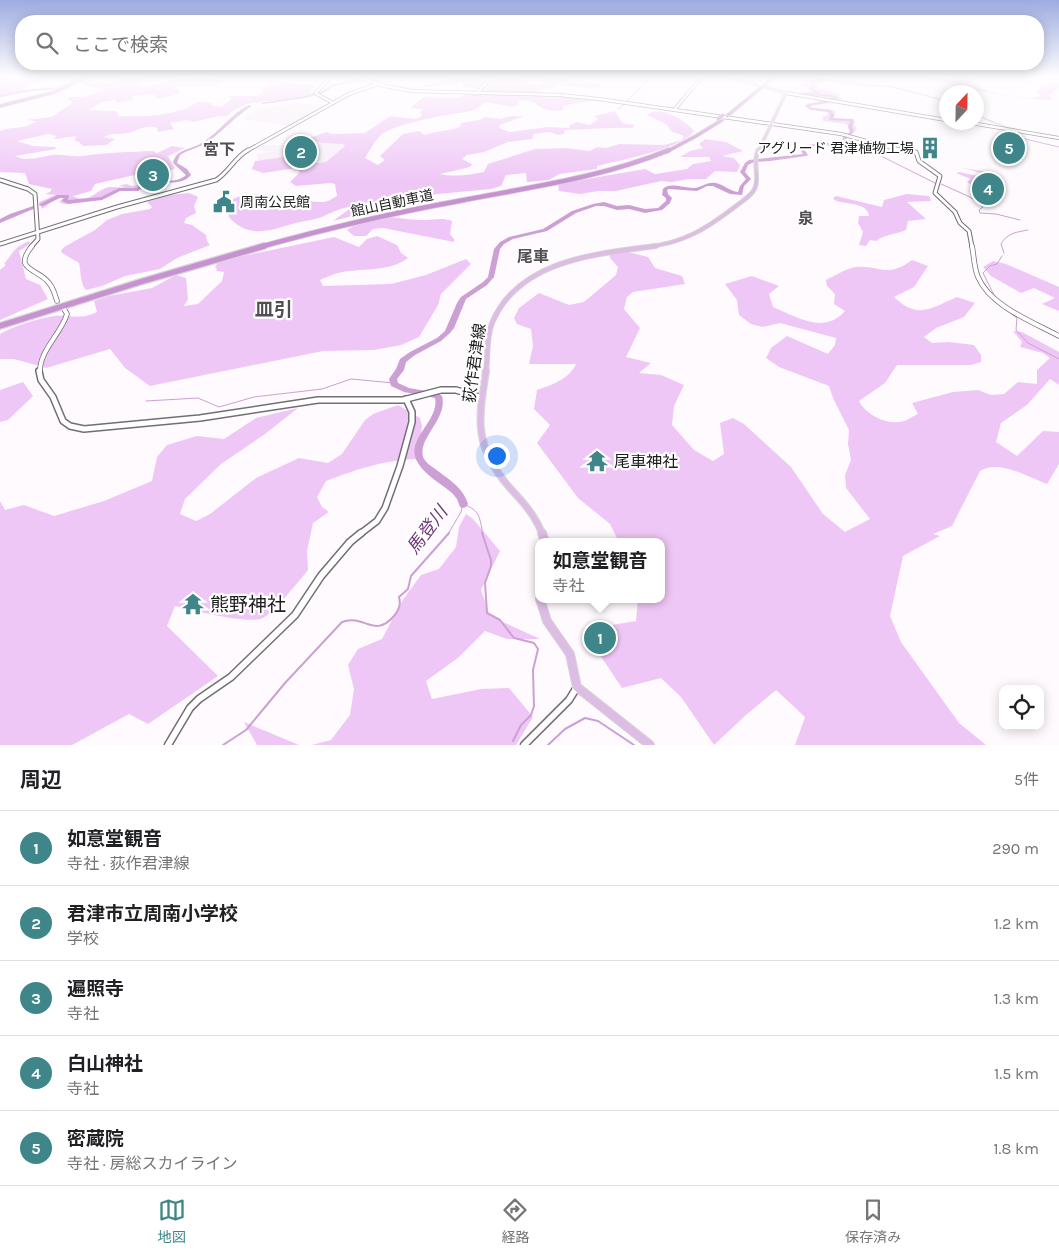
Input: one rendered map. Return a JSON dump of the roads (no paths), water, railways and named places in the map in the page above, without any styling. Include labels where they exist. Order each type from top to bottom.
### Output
[{"type":"highway","name":"館山自動車道","points":[[723,118],[730,112]]},
{"type":"highway","name":"館山自動車道","points":[[0,325],[278,242],[412,210],[614,170],[679,147],[731,112]]},
{"type":"main road","points":[[772,124],[778,112]]},
{"type":"main road","name":"荻作君津線","points":[[543,538],[537,522],[488,457],[480,429],[482,398],[492,324],[502,305],[515,290],[534,276],[570,260],[676,243],[690,237],[755,192],[758,182],[754,164],[755,158],[772,124]]},
{"type":"main road","points":[[541,603],[546,621],[568,649],[573,662],[577,687],[650,745]]},
{"type":"street","points":[[0,244],[216,180],[229,172],[239,155],[317,112]]},
{"type":"street","points":[[686,112],[841,134],[888,147],[916,152],[919,161],[940,176],[935,189],[937,196],[955,212],[960,223],[969,231],[978,277],[985,291],[1000,304],[1059,336]]},
{"type":"street","points":[[897,112],[939,119]]},
{"type":"street","points":[[984,125],[1059,138]]},
{"type":"street","points":[[0,180],[28,189],[35,194],[38,214],[38,240],[24,256],[24,260],[29,269],[49,282],[58,301]]},
{"type":"street","points":[[64,309],[67,314],[66,322],[42,360],[40,374],[42,382],[54,399],[60,419],[76,428],[84,429],[164,422],[318,400],[406,399],[431,392],[452,390],[482,398]]},
{"type":"street","points":[[168,745],[190,708],[199,698],[231,677],[284,627],[296,615],[321,576],[350,542],[377,521],[385,508],[400,466],[412,422],[412,412],[406,399]]},
{"type":"street","points":[[524,745],[536,731],[572,698],[577,687]]},
{"type":"waterway","points":[[41,205],[59,196],[67,196],[65,201],[68,202],[102,198],[119,189],[138,190],[144,184],[152,182],[180,181],[185,179],[189,175],[175,163],[176,158],[183,152],[201,145],[240,112]]},
{"type":"waterway","name":"馬登川","points":[[463,504],[457,491],[427,468],[419,457],[422,441],[438,409],[440,402],[438,396],[407,390],[394,384],[393,379],[400,370],[403,361],[448,332],[463,298],[491,277],[497,249],[502,243],[511,238],[545,230],[574,212],[595,205],[604,204],[617,208],[629,207],[645,211],[660,209],[668,202],[669,198],[665,195],[665,189],[668,187],[697,190],[706,185],[714,184],[732,193],[740,194],[742,186],[749,179],[742,172],[749,162],[806,155],[802,149],[805,146],[843,143],[845,137],[852,132],[850,127],[852,120],[830,119],[832,115],[830,112]]},
{"type":"waterway","points":[[984,118],[1008,128]]},
{"type":"waterway","points":[[1011,131],[1025,139],[1059,147]]},
{"type":"waterway","points":[[828,145],[842,150],[879,155],[935,183]]},
{"type":"waterway","points":[[941,184],[970,197],[983,207],[979,210],[980,213],[996,214],[1020,220]]},
{"type":"waterway","points":[[0,221],[35,207]]},
{"type":"waterway","points":[[1004,253],[1001,244],[1006,237],[1028,230]]},
{"type":"waterway","points":[[995,297],[983,273],[990,266],[997,264],[1002,256]]},
{"type":"waterway","points":[[1002,307],[1017,318],[1016,330],[1028,343],[1059,359]]},
{"type":"waterway","points":[[146,401],[198,398],[219,407],[254,397],[322,389],[351,379],[394,383]]},
{"type":"waterway","name":"馬登川","points":[[448,534],[461,512],[463,504],[476,512],[480,519],[483,534]]},
{"type":"waterway","name":"馬登川","points":[[223,745],[246,730],[285,683],[342,622],[350,620],[375,626],[387,623],[397,612],[400,602],[399,597],[408,589],[411,576],[449,533]]},
{"type":"waterway","points":[[482,533],[491,560],[491,566],[485,583],[487,613],[500,620],[514,638],[534,643],[538,649],[533,670],[534,706],[531,715],[521,725],[513,741]]},
{"type":"waterway","points":[[548,745],[565,729],[585,718],[598,721],[634,745]]},
{"type":"place","name":"アグリード 君津植物工場","points":[[930,148]]},
{"type":"place","name":"密蔵院","points":[[1009,148]]},
{"type":"place","name":"君津市立周南小学校","points":[[301,152]]},
{"type":"place","name":"遍照寺","points":[[153,175]]},
{"type":"place","name":"白山神社","points":[[988,189]]},
{"type":"place","name":"周南公民館","points":[[224,202]]},
{"type":"place","name":"尾車神社","points":[[597,461]]},
{"type":"place","name":"熊野神社","points":[[193,604]]},
{"type":"place","name":"如意堂観音","points":[[600,638]]},
{"type":"district","name":"宮下","points":[[219,149]]},
{"type":"district","name":"泉","points":[[806,218]]},
{"type":"district","name":"尾車","points":[[533,256]]},
{"type":"district","name":"皿引","points":[[274,309]]}]
